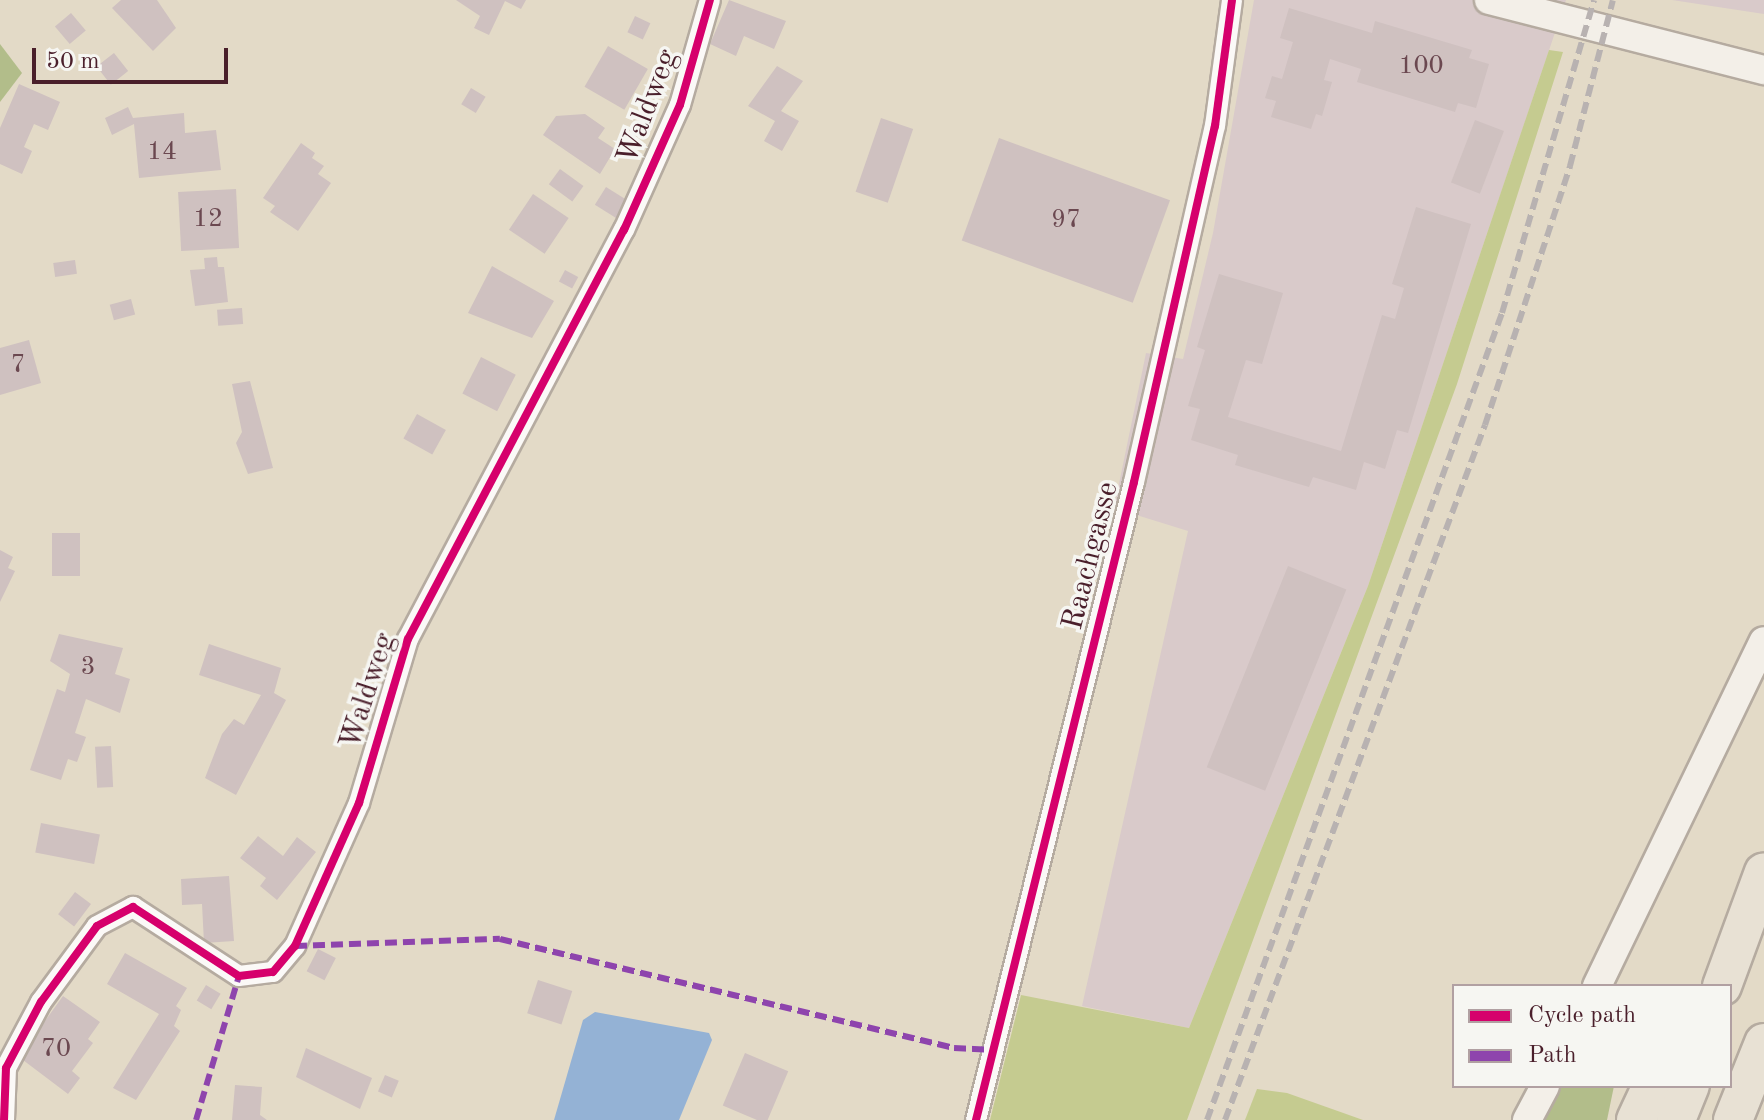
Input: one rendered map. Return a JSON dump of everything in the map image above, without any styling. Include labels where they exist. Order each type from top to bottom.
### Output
[{"type":"highway","points":[[1708,984],[1738,932],[1764,872]]},
{"type":"highway","points":[[1723,984],[1738,932]]},
{"type":"highway","points":[[1733,1120],[1764,1043]]},
{"type":"highway","points":[[1636,1120],[1651,1088]]},
{"type":"highway","points":[[1676,1120],[1689,1088]]},
{"type":"main road","points":[[1489,0],[1750,67],[1764,78]]},
{"type":"main road","points":[[1598,984],[1764,641]]},
{"type":"main road","points":[[1527,1120],[1544,1088]]},
{"type":"street","name":"Waldweg","points":[[4,1120],[6,1068],[41,1002],[97,926],[133,907],[239,976],[273,972],[295,946],[359,803],[408,639],[624,230],[680,105],[710,0]]},
{"type":"street","name":"Raachgasse","points":[[976,1120],[1134,482],[1215,126],[1232,0]]},
{"type":"shaded area","points":[[1254,0],[1566,0],[1368,586],[1189,1028],[1082,1006],[1188,531],[1114,508],[1146,353],[1183,359],[1213,233]]},
{"type":"shaded area","points":[[1672,0],[1764,0],[1764,14]]},
{"type":"green space","points":[[0,44],[22,73],[0,102]]},
{"type":"green space","points":[[1549,50],[1563,52],[1457,384],[1187,1120],[990,1120],[1021,995],[1189,1028],[1368,586]]},
{"type":"green space","points":[[1556,1088],[1614,1088],[1607,1120],[1539,1120]]},
{"type":"green space","points":[[1257,1089],[1287,1093],[1363,1120],[1245,1120]]},
{"type":"water","points":[[595,1012],[709,1033],[712,1040],[679,1120],[554,1120],[583,1020]]},
{"type":"building","points":[[121,0],[157,0],[176,28],[153,51],[112,8]]},
{"type":"building","points":[[456,0],[526,0],[521,9],[505,1],[489,35],[474,28],[480,16]]},
{"type":"building","points":[[729,0],[786,21],[774,49],[744,36],[736,56],[710,44]]},
{"type":"building","points":[[1289,8],[1372,33],[1375,21],[1472,50],[1469,58],[1489,64],[1476,108],[1458,103],[1455,112],[1357,82],[1361,69],[1330,59],[1324,80],[1332,82],[1322,116],[1316,114],[1311,129],[1271,117],[1276,101],[1265,98],[1272,76],[1282,79],[1293,42],[1280,38]]},
{"type":"building","points":[[71,13],[86,31],[70,44],[55,26]]},
{"type":"building","points":[[635,16],[650,23],[643,39],[627,32]]},
{"type":"building","points":[[608,46],[648,69],[624,110],[584,87]]},
{"type":"building","points":[[114,53],[128,71],[111,85],[97,67]]},
{"type":"building","points":[[777,66],[803,81],[781,111],[799,121],[782,151],[764,141],[775,121],[748,106]]},
{"type":"building","points":[[19,84],[60,102],[48,130],[34,124],[24,147],[32,151],[22,174],[0,164],[0,128]]},
{"type":"building","points":[[471,88],[486,97],[476,113],[461,104]]},
{"type":"building","points":[[128,107],[133,118],[184,113],[185,133],[216,130],[221,170],[139,178],[134,124],[112,135],[105,118]]},
{"type":"building","points":[[585,114],[605,128],[598,138],[615,149],[600,174],[543,135],[556,116]]},
{"type":"building","points":[[881,118],[913,129],[888,203],[856,192]]},
{"type":"building","points":[[1475,120],[1504,131],[1480,194],[1451,183]]},
{"type":"building","points":[[999,138],[1170,200],[1133,303],[962,240]]},
{"type":"building","points":[[301,143],[315,153],[312,158],[324,166],[318,174],[331,183],[298,231],[270,212],[275,206],[263,198]]},
{"type":"building","points":[[560,169],[583,186],[572,201],[549,184]]},
{"type":"building","points":[[606,187],[627,200],[616,218],[595,205]]},
{"type":"building","points":[[236,189],[239,248],[181,251],[178,192]]},
{"type":"building","points":[[533,194],[569,218],[545,254],[509,230]]},
{"type":"building","points":[[1416,207],[1471,224],[1408,433],[1397,430],[1385,469],[1364,462],[1356,490],[1313,477],[1309,487],[1235,465],[1238,455],[1191,440],[1200,409],[1188,406],[1205,350],[1197,347],[1219,274],[1283,293],[1262,364],[1246,360],[1228,417],[1341,451],[1382,315],[1395,319],[1404,288],[1392,284]]},
{"type":"building","points":[[217,257],[218,267],[224,267],[228,302],[195,306],[190,270],[205,269],[204,258]]},
{"type":"building","points":[[75,260],[77,274],[55,277],[53,263]]},
{"type":"building","points":[[492,266],[554,301],[532,338],[468,313]]},
{"type":"building","points":[[565,270],[578,277],[572,289],[559,281]]},
{"type":"building","points":[[131,299],[135,314],[114,320],[110,305]]},
{"type":"building","points":[[242,308],[243,324],[218,326],[217,310]]},
{"type":"building","points":[[29,340],[41,383],[0,395],[0,348]]},
{"type":"building","points":[[481,357],[516,375],[497,411],[462,394]]},
{"type":"building","points":[[250,381],[273,468],[248,474],[236,443],[242,432],[232,384]]},
{"type":"building","points":[[417,414],[446,430],[432,454],[403,438]]},
{"type":"building","points":[[52,533],[80,533],[80,576],[52,576]]},
{"type":"building","points":[[0,550],[13,557],[8,568],[15,571],[0,602]]},
{"type":"building","points":[[1288,566],[1346,590],[1265,791],[1207,767]]},
{"type":"building","points":[[59,634],[123,648],[115,674],[130,679],[120,713],[86,699],[75,733],[86,737],[77,762],[68,759],[61,780],[30,770],[57,689],[65,692],[70,674],[50,661]]},
{"type":"building","points":[[209,644],[281,668],[274,693],[286,700],[236,795],[205,778],[222,734],[234,719],[244,725],[261,695],[199,675]]},
{"type":"building","points":[[111,746],[113,787],[97,788],[95,747]]},
{"type":"building","points":[[41,823],[100,834],[94,864],[35,852]]},
{"type":"building","points":[[258,836],[283,856],[297,837],[316,852],[277,900],[260,886],[266,878],[240,858]]},
{"type":"building","points":[[229,876],[234,941],[204,943],[202,904],[182,905],[181,879]]},
{"type":"building","points":[[75,892],[91,904],[74,926],[58,914]]},
{"type":"building","points":[[318,949],[336,958],[324,980],[307,971]]},
{"type":"building","points":[[125,953],[187,988],[176,1006],[181,1010],[174,1026],[180,1031],[136,1100],[113,1088],[159,1014],[107,984]]},
{"type":"building","points":[[538,980],[572,991],[561,1024],[527,1013]]},
{"type":"building","points":[[206,985],[221,994],[211,1009],[197,1000]]},
{"type":"building","points":[[63,996],[100,1022],[88,1039],[93,1043],[72,1071],[80,1078],[68,1094],[19,1057]]},
{"type":"building","points":[[306,1048],[372,1078],[360,1109],[296,1077]]},
{"type":"building","points":[[745,1053],[788,1071],[768,1120],[757,1120],[723,1105]]},
{"type":"building","points":[[385,1075],[399,1081],[392,1097],[378,1092]]},
{"type":"building","points":[[235,1085],[262,1087],[260,1115],[267,1120],[232,1120]]},
{"type":"railway","points":[[1207,1120],[1502,313],[1594,0]]},
{"type":"railway","points":[[1225,1120],[1485,425],[1570,166],[1613,0]]},
{"type":"marked path","points":[[295,946],[500,939],[954,1048],[994,1050]]},
{"type":"marked path","points":[[196,1120],[239,976]]},
{"type":"cycle path","points":[[4,1120],[6,1068],[41,1002],[97,926],[133,907],[239,976],[273,972],[295,946],[359,803],[408,639],[624,230],[680,105],[710,0]]},
{"type":"cycle path","points":[[976,1120],[1134,482],[1215,126],[1232,0]]}]
